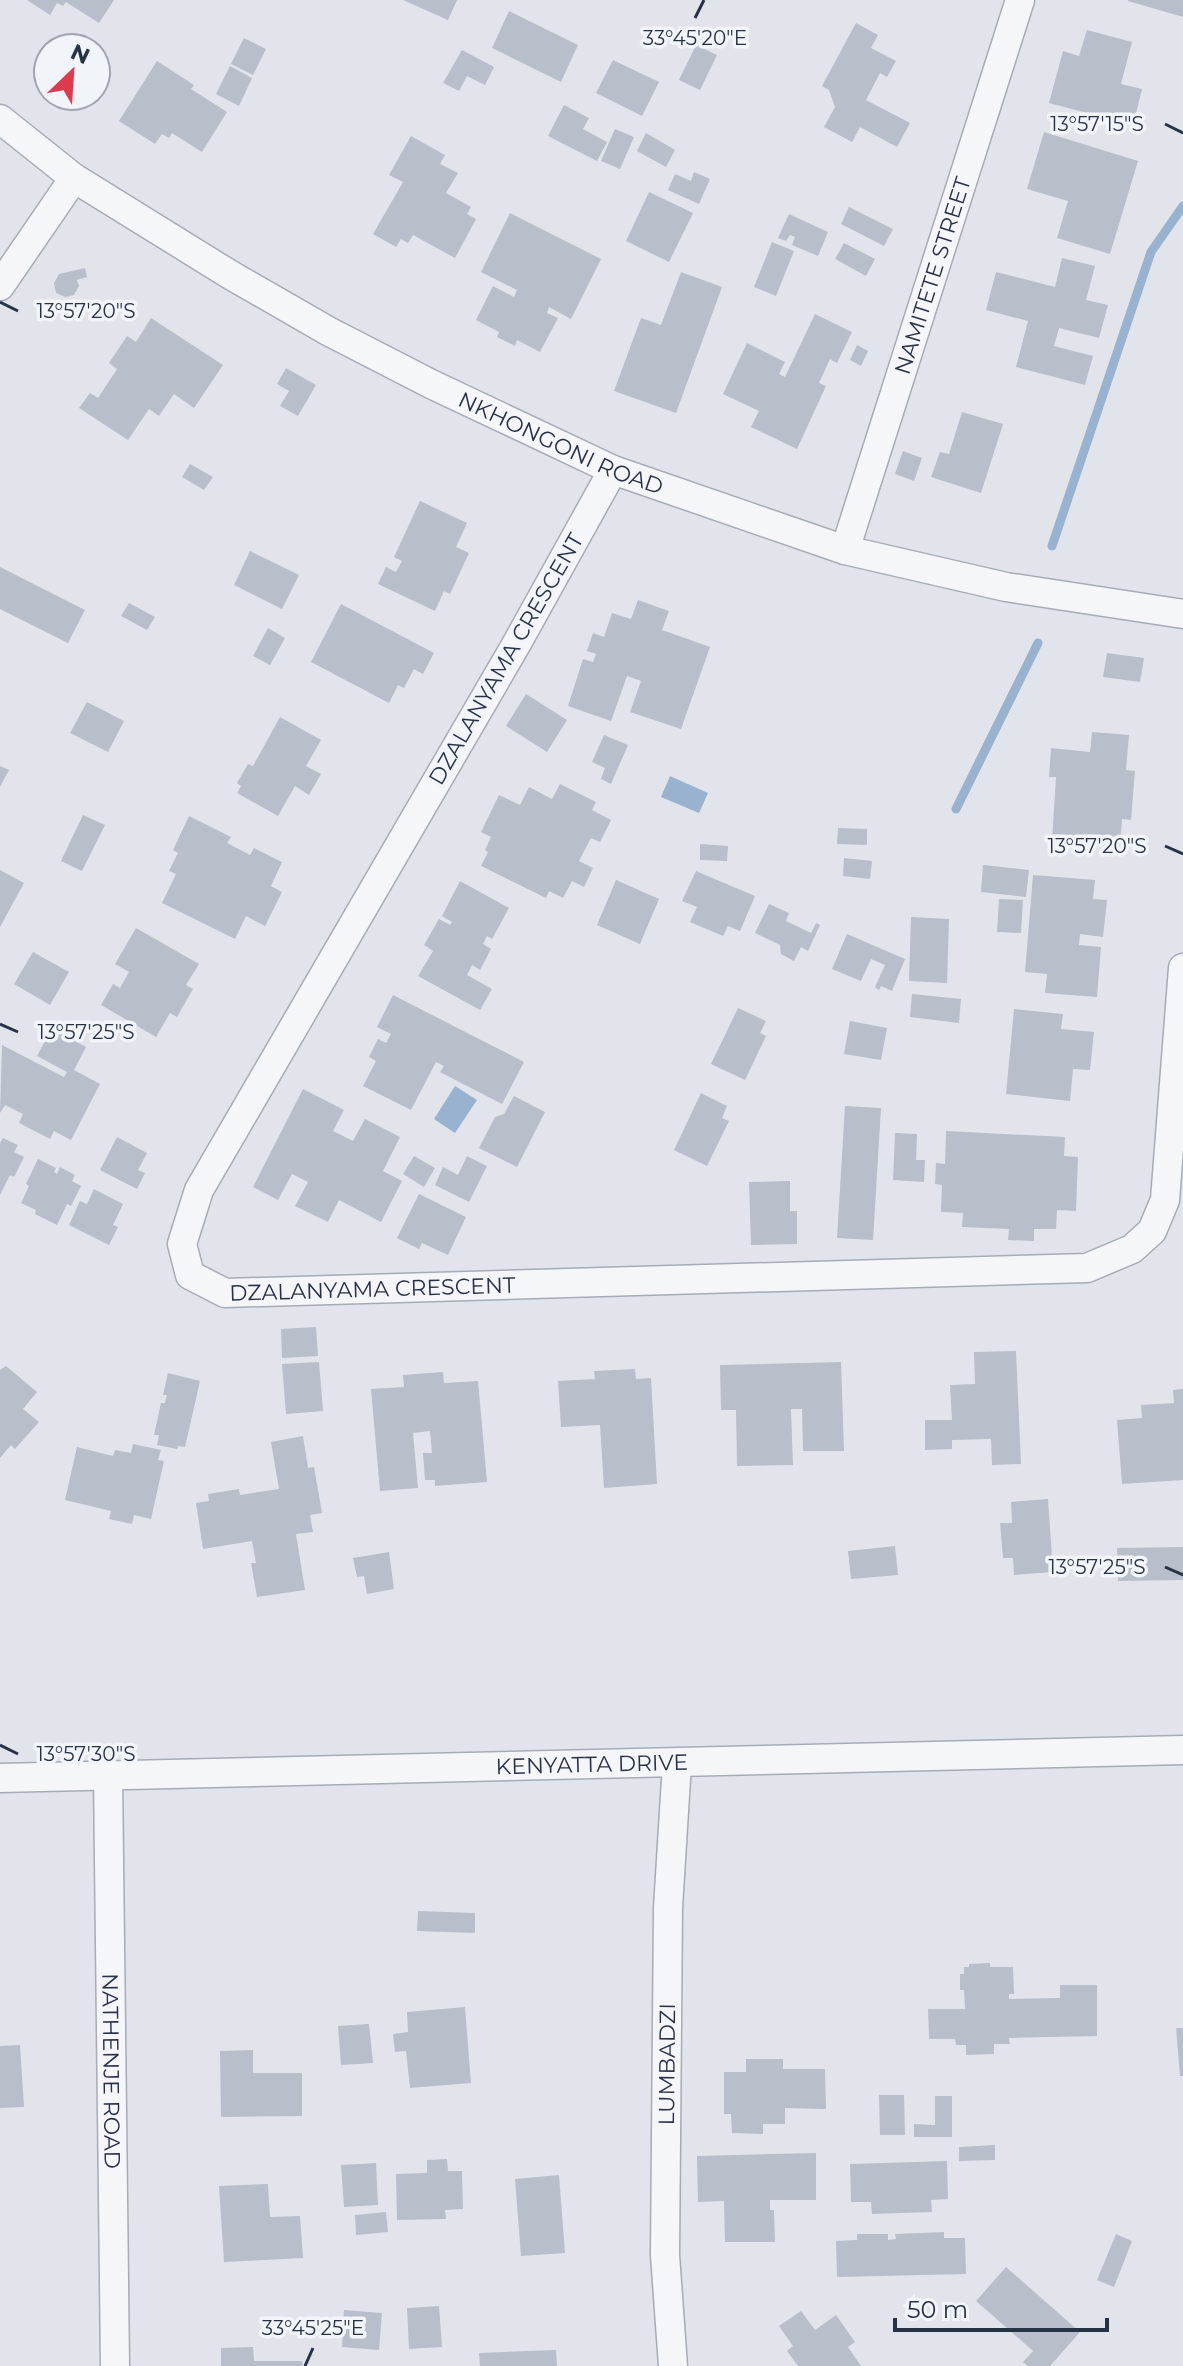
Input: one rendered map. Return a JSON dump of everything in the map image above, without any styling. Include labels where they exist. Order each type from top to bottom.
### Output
[{"type":"street","name":"NAMITETE STREET","points":[[845,550],[1012,4]]},
{"type":"street","name":"NKHONGONI ROAD","points":[[0,119],[74,178],[328,331],[514,425],[613,470],[845,550],[1006,587],[1183,614]]},
{"type":"street","points":[[0,286],[74,178]]},
{"type":"street","name":"DZALANYAMA CRESCENT","points":[[613,470],[509,657],[199,1190],[182,1244],[190,1275],[225,1293],[1087,1268],[1132,1249],[1152,1231],[1165,1200],[1183,968]]},
{"type":"street","name":"KENYATTA DRIVE","points":[[0,1778],[1183,1750]]},
{"type":"street","name":"LUMBADZI","points":[[673,2366],[665,2255],[668,1908],[677,1763]]},
{"type":"street","name":"NATHENJE ROAD","points":[[108,1775],[115,2366]]},
{"type":"water","points":[[670,776],[708,793],[699,813],[661,797]]},
{"type":"water","points":[[455,1086],[477,1100],[455,1133],[434,1119]]},
{"type":"building","points":[[27,0],[114,0],[99,23],[66,2],[63,6],[57,3],[50,15]]},
{"type":"building","points":[[403,0],[457,0],[448,20]]},
{"type":"building","points":[[1183,0],[1183,17],[1128,1]]},
{"type":"building","points":[[509,11],[578,45],[561,82],[492,48]]},
{"type":"building","points":[[856,23],[878,35],[871,48],[896,61],[887,77],[880,73],[866,100],[910,123],[897,147],[860,127],[852,142],[824,127],[835,107],[829,90],[822,86]]},
{"type":"building","points":[[1087,30],[1132,42],[1121,84],[1142,89],[1133,125],[1049,103],[1063,51],[1079,56]]},
{"type":"building","points":[[244,38],[266,49],[253,75],[231,64]]},
{"type":"building","points":[[696,45],[717,55],[700,90],[679,80]]},
{"type":"building","points":[[462,50],[494,67],[485,85],[467,76],[459,91],[443,83]]},
{"type":"building","points":[[613,60],[659,82],[642,116],[596,93]]},
{"type":"building","points":[[157,61],[194,85],[191,89],[227,112],[202,152],[172,133],[169,138],[162,134],[155,144],[119,121]]},
{"type":"building","points":[[230,66],[252,78],[239,106],[216,94]]},
{"type":"building","points":[[564,105],[589,118],[583,129],[607,142],[597,161],[548,136]]},
{"type":"building","points":[[615,129],[634,137],[620,169],[601,161]]},
{"type":"building","points":[[1044,132],[1138,161],[1110,254],[1057,238],[1068,201],[1027,189]]},
{"type":"building","points":[[646,133],[675,150],[666,167],[637,151]]},
{"type":"building","points":[[411,136],[445,155],[440,164],[458,173],[446,193],[471,207],[467,214],[476,219],[455,258],[413,235],[408,243],[401,239],[396,247],[373,234],[403,182],[389,175]]},
{"type":"building","points":[[694,172],[710,179],[699,204],[668,190],[675,174],[691,181]]},
{"type":"building","points":[[649,192],[693,213],[669,262],[626,241]]},
{"type":"building","points":[[849,207],[893,229],[884,246],[841,224]]},
{"type":"building","points":[[510,213],[601,259],[571,319],[549,307],[547,313],[558,318],[540,352],[517,340],[515,346],[497,337],[499,332],[476,320],[493,286],[514,297],[517,290],[481,272]]},
{"type":"building","points":[[789,214],[828,232],[818,256],[792,245],[795,237],[790,235],[786,241],[778,238]]},
{"type":"building","points":[[772,242],[794,251],[776,296],[754,287]]},
{"type":"building","points":[[844,243],[875,259],[866,276],[835,259]]},
{"type":"building","points":[[1062,258],[1095,266],[1086,300],[1108,305],[1099,338],[1059,328],[1054,346],[1093,356],[1085,385],[1016,367],[1028,321],[986,310],[996,272],[1055,287]]},
{"type":"building","points":[[85,268],[87,277],[77,280],[79,286],[74,295],[65,297],[56,293],[54,283],[59,274]]},
{"type":"building","points":[[681,272],[722,287],[676,413],[614,391],[641,318],[661,325]]},
{"type":"building","points":[[815,314],[852,332],[837,363],[830,359],[819,383],[826,386],[797,449],[751,427],[759,411],[723,394],[747,343],[785,362],[779,374],[785,377]]},
{"type":"building","points":[[151,318],[223,365],[194,408],[174,394],[159,416],[149,409],[128,440],[79,408],[90,393],[98,398],[117,369],[109,363],[127,336],[136,342]]},
{"type":"building","points":[[857,345],[868,351],[861,366],[850,360]]},
{"type":"building","points":[[286,368],[316,385],[298,416],[280,406],[289,391],[277,384]]},
{"type":"building","points":[[962,412],[1003,424],[981,493],[931,477],[940,452],[949,454]]},
{"type":"building","points":[[903,451],[922,458],[914,481],[895,474]]},
{"type":"building","points":[[190,464],[213,477],[204,490],[182,477]]},
{"type":"building","points":[[420,501],[467,523],[456,547],[469,553],[450,594],[444,591],[435,611],[378,584],[386,567],[396,572],[402,561],[394,557]]},
{"type":"building","points":[[250,551],[299,575],[282,609],[234,585]]},
{"type":"building","points":[[0,567],[85,610],[68,643],[0,609]]},
{"type":"building","points":[[638,600],[669,611],[662,630],[710,647],[681,729],[630,712],[641,681],[627,676],[611,721],[568,706],[583,659],[593,662],[596,654],[587,651],[593,633],[604,637],[612,613],[631,619]]},
{"type":"building","points":[[129,603],[155,617],[147,630],[121,616]]},
{"type":"building","points":[[341,604],[434,653],[423,674],[414,669],[404,688],[398,685],[389,703],[311,662]]},
{"type":"building","points":[[268,628],[285,638],[270,665],[253,656]]},
{"type":"building","points":[[1107,653],[1144,658],[1140,682],[1103,677]]},
{"type":"building","points":[[526,694],[567,720],[547,752],[506,726]]},
{"type":"building","points":[[87,702],[124,721],[108,752],[70,733]]},
{"type":"building","points":[[280,717],[321,740],[306,766],[321,774],[309,795],[295,786],[278,816],[237,793],[241,786],[237,783],[248,764],[253,766]]},
{"type":"building","points":[[1092,732],[1129,735],[1126,770],[1135,771],[1131,820],[1122,819],[1120,847],[1052,841],[1056,777],[1049,777],[1051,748],[1090,752]]},
{"type":"building","points":[[604,735],[628,745],[611,784],[601,779],[605,768],[592,762]]},
{"type":"building","points":[[0,766],[9,770],[0,787]]},
{"type":"building","points":[[560,784],[596,802],[592,810],[611,820],[600,842],[591,838],[579,861],[593,868],[584,887],[572,881],[563,898],[549,891],[546,898],[481,866],[491,837],[481,832],[499,795],[520,805],[529,787],[552,799]]},
{"type":"building","points":[[83,815],[105,825],[82,871],[61,861]]},
{"type":"building","points":[[189,816],[231,837],[227,843],[250,855],[254,848],[282,862],[271,886],[282,892],[265,926],[246,916],[235,939],[162,903],[176,874],[169,871],[178,853],[173,850]]},
{"type":"building","points":[[838,828],[867,829],[867,845],[837,844]]},
{"type":"building","points":[[700,844],[728,846],[727,861],[700,860]]},
{"type":"building","points":[[844,858],[872,861],[870,879],[843,876]]},
{"type":"building","points":[[983,865],[1029,870],[1026,897],[981,892]]},
{"type":"building","points":[[0,870],[24,883],[0,927]]},
{"type":"building","points":[[696,871],[755,896],[740,931],[728,926],[723,936],[690,922],[697,907],[682,901]]},
{"type":"building","points":[[1033,875],[1095,880],[1093,899],[1107,900],[1103,937],[1080,934],[1079,945],[1101,947],[1097,997],[1045,993],[1047,974],[1025,972]]},
{"type":"building","points":[[616,880],[659,899],[640,944],[597,925]]},
{"type":"building","points":[[460,881],[509,908],[492,939],[487,936],[483,944],[491,949],[480,970],[472,965],[467,975],[492,989],[480,1010],[418,976],[433,951],[424,945],[439,919],[450,925],[452,922],[442,916]]},
{"type":"building","points":[[999,899],[1023,900],[1021,933],[997,932]]},
{"type":"building","points":[[769,904],[789,913],[786,921],[811,933],[816,923],[820,925],[808,951],[801,947],[794,961],[781,954],[780,945],[755,933]]},
{"type":"building","points":[[911,917],[949,919],[947,983],[909,981]]},
{"type":"building","points":[[136,928],[199,964],[186,985],[193,989],[177,1017],[170,1013],[156,1037],[101,1005],[113,984],[120,988],[129,972],[115,964]]},
{"type":"building","points":[[847,934],[905,959],[892,991],[875,987],[885,965],[871,959],[861,981],[832,969]]},
{"type":"building","points":[[33,952],[69,972],[50,1005],[14,984]]},
{"type":"building","points":[[912,994],[961,999],[959,1023],[910,1017]]},
{"type":"building","points":[[393,995],[524,1062],[502,1104],[440,1072],[444,1066],[436,1062],[411,1110],[363,1086],[376,1061],[369,1057],[378,1039],[386,1043],[391,1034],[377,1027]]},
{"type":"building","points":[[738,1008],[766,1021],[760,1033],[766,1036],[745,1080],[711,1064]]},
{"type":"building","points":[[1014,1009],[1063,1014],[1061,1029],[1094,1032],[1090,1070],[1073,1069],[1070,1101],[1006,1094]]},
{"type":"building","points":[[850,1021],[887,1028],[881,1060],[844,1054]]},
{"type":"building","points":[[52,1028],[86,1047],[74,1070],[100,1084],[71,1140],[54,1131],[50,1139],[19,1123],[23,1114],[5,1105],[0,1113],[2,1045],[64,1077],[67,1072],[37,1056]]},
{"type":"building","points":[[303,1089],[344,1110],[333,1131],[353,1141],[365,1119],[400,1137],[383,1171],[402,1181],[381,1222],[339,1200],[328,1222],[295,1206],[308,1182],[292,1174],[278,1200],[253,1187]]},
{"type":"building","points":[[701,1093],[727,1106],[722,1118],[729,1121],[707,1166],[674,1150]]},
{"type":"building","points":[[514,1096],[545,1112],[517,1167],[479,1148],[495,1117],[504,1114]]},
{"type":"building","points":[[845,1106],[881,1108],[873,1240],[837,1238]]},
{"type":"building","points":[[946,1131],[1065,1137],[1064,1156],[1078,1157],[1076,1211],[1057,1210],[1056,1229],[1034,1229],[1034,1241],[1008,1240],[1009,1229],[962,1227],[963,1213],[941,1212],[942,1185],[935,1184],[936,1163],[945,1164]]},
{"type":"building","points":[[895,1133],[917,1134],[916,1160],[925,1160],[924,1182],[893,1180]]},
{"type":"building","points":[[117,1137],[147,1153],[138,1170],[145,1173],[137,1189],[100,1170]]},
{"type":"building","points":[[3,1138],[18,1145],[14,1152],[24,1157],[0,1195],[0,1143]]},
{"type":"building","points":[[414,1156],[435,1168],[424,1187],[403,1174]]},
{"type":"building","points":[[467,1156],[487,1166],[469,1202],[435,1185],[443,1167],[458,1175]]},
{"type":"building","points":[[38,1159],[56,1168],[54,1172],[57,1174],[60,1167],[75,1175],[72,1181],[81,1186],[71,1206],[67,1204],[57,1225],[21,1203]]},
{"type":"building","points":[[790,1181],[790,1211],[797,1211],[797,1244],[751,1245],[749,1182]]},
{"type":"building","points":[[94,1189],[123,1204],[113,1225],[118,1227],[109,1245],[69,1225],[80,1201],[87,1204]]},
{"type":"building","points":[[419,1194],[466,1217],[448,1255],[422,1243],[419,1249],[397,1238]]},
{"type":"building","points":[[316,1327],[318,1356],[282,1358],[281,1329]]},
{"type":"building","points":[[1016,1351],[1021,1464],[992,1465],[991,1439],[952,1440],[952,1449],[925,1450],[925,1420],[952,1420],[950,1385],[975,1384],[974,1352]]},
{"type":"building","points":[[319,1362],[323,1411],[286,1414],[282,1364]]},
{"type":"building","points":[[841,1362],[844,1451],[803,1451],[802,1409],[791,1409],[793,1465],[737,1466],[736,1410],[721,1410],[720,1365]]},
{"type":"building","points":[[6,1366],[37,1392],[23,1409],[39,1422],[15,1449],[11,1445],[0,1458],[0,1370]]},
{"type":"building","points":[[635,1369],[636,1379],[651,1378],[657,1484],[604,1488],[600,1425],[561,1427],[558,1381],[595,1379],[594,1371]]},
{"type":"building","points":[[443,1372],[444,1383],[478,1381],[487,1482],[435,1486],[435,1480],[425,1480],[423,1453],[432,1453],[430,1431],[413,1433],[418,1488],[380,1491],[371,1389],[404,1387],[403,1375]]},
{"type":"building","points":[[168,1373],[200,1381],[185,1447],[178,1446],[177,1449],[157,1445],[159,1435],[154,1435],[161,1403],[165,1403],[167,1395],[163,1395]]},
{"type":"building","points":[[1183,1389],[1183,1480],[1122,1484],[1117,1420],[1142,1418],[1141,1405],[1174,1403],[1173,1390]]},
{"type":"building","points":[[303,1436],[308,1468],[314,1467],[322,1513],[310,1515],[313,1532],[296,1534],[305,1590],[257,1597],[251,1563],[256,1563],[252,1541],[203,1549],[196,1503],[209,1501],[208,1494],[239,1489],[240,1495],[279,1489],[271,1442]]},
{"type":"building","points":[[133,1444],[161,1450],[158,1460],[164,1461],[151,1519],[134,1515],[132,1524],[109,1519],[111,1511],[65,1500],[77,1447],[113,1456],[115,1450],[131,1453]]},
{"type":"building","points":[[1048,1499],[1053,1572],[1014,1575],[1013,1558],[1003,1558],[1000,1523],[1012,1523],[1011,1502]]},
{"type":"building","points":[[895,1546],[898,1575],[851,1579],[848,1551]]},
{"type":"building","points":[[1183,1547],[1183,1580],[1118,1581],[1117,1548]]},
{"type":"building","points":[[389,1552],[394,1589],[367,1594],[364,1576],[357,1577],[353,1558]]},
{"type":"building","points":[[418,1911],[475,1913],[475,1933],[417,1931]]},
{"type":"building","points":[[990,1963],[990,1967],[1013,1967],[1014,1994],[1009,1994],[1009,1999],[1060,1998],[1060,1985],[1097,1985],[1097,2036],[1009,2038],[1010,2044],[994,2044],[994,2054],[966,2055],[966,2045],[956,2045],[955,2039],[929,2039],[928,2009],[965,2009],[960,1974],[964,1974],[964,1967],[969,1967],[969,1964]]},
{"type":"building","points":[[465,2007],[471,2083],[410,2088],[406,2051],[395,2052],[393,2034],[408,2032],[407,2012]]},
{"type":"building","points":[[369,2024],[373,2063],[341,2065],[338,2026]]},
{"type":"building","points":[[1176,2028],[1183,2028],[1183,2076],[1180,2076]]},
{"type":"building","points":[[20,2045],[24,2107],[0,2108],[0,2046]]},
{"type":"building","points":[[253,2050],[253,2073],[302,2073],[302,2116],[221,2117],[220,2051]]},
{"type":"building","points":[[746,2059],[783,2059],[783,2069],[825,2069],[826,2109],[785,2108],[785,2124],[763,2124],[763,2134],[732,2133],[731,2114],[724,2114],[724,2072],[746,2072]]},
{"type":"building","points":[[879,2095],[904,2095],[905,2135],[880,2135]]},
{"type":"building","points":[[935,2096],[952,2096],[952,2137],[914,2137],[914,2124],[935,2125]]},
{"type":"building","points":[[995,2145],[995,2160],[959,2161],[959,2147]]},
{"type":"building","points":[[816,2153],[816,2200],[770,2200],[770,2210],[774,2210],[775,2242],[725,2242],[724,2201],[698,2202],[697,2156]]},
{"type":"building","points":[[447,2159],[448,2171],[462,2171],[463,2209],[445,2210],[446,2219],[397,2220],[396,2174],[427,2173],[427,2160]]},
{"type":"building","points":[[947,2161],[948,2199],[931,2200],[932,2212],[872,2214],[871,2202],[851,2202],[850,2164]]},
{"type":"building","points":[[376,2163],[378,2205],[344,2207],[341,2165]]},
{"type":"building","points":[[559,2175],[565,2253],[521,2256],[515,2179]]},
{"type":"building","points":[[268,2184],[270,2217],[300,2216],[303,2258],[224,2262],[219,2186]]},
{"type":"building","points":[[386,2212],[388,2232],[356,2235],[355,2215]]},
{"type":"building","points":[[944,2232],[944,2238],[965,2238],[966,2274],[837,2277],[836,2241],[857,2240],[857,2234],[888,2234],[888,2240],[896,2239],[895,2234]]},
{"type":"building","points":[[1116,2234],[1132,2241],[1114,2287],[1097,2280]]},
{"type":"building","points":[[1006,2267],[1080,2332],[1050,2366],[1028,2366],[1023,2362],[1033,2351],[976,2301]]},
{"type":"building","points":[[439,2306],[442,2347],[409,2349],[407,2308]]},
{"type":"building","points":[[344,2310],[382,2313],[379,2350],[342,2347]]},
{"type":"building","points":[[801,2311],[815,2330],[836,2315],[855,2342],[848,2347],[861,2366],[798,2366],[787,2351],[793,2346],[779,2326]]},
{"type":"building","points":[[253,2347],[254,2361],[302,2361],[303,2366],[221,2366],[221,2348]]},
{"type":"building","points":[[556,2350],[557,2366],[480,2366],[479,2353]]},
{"type":"waterway","points":[[1052,546],[1151,252],[1183,206]]},
{"type":"waterway","points":[[956,809],[1038,643]]}]
